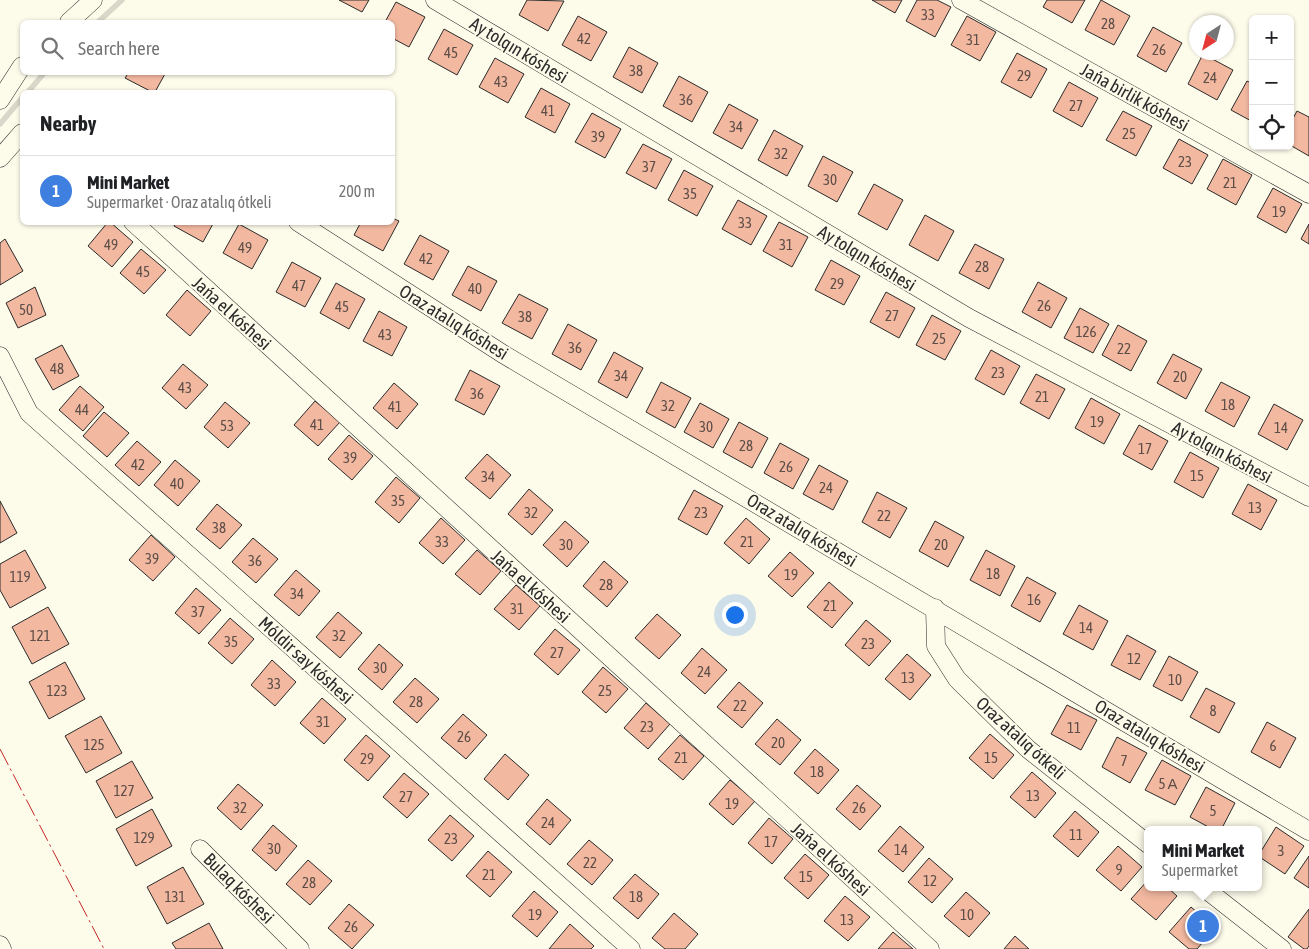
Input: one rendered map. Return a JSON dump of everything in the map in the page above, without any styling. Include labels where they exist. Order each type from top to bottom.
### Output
[{"type":"street","points":[[71,20],[93,0]]},
{"type":"street","name":"Ay tolqın kóshesi","points":[[435,0],[969,318],[1309,497]]},
{"type":"street","name":"Jańa birlik kóshesi","points":[[961,0],[1309,194]]},
{"type":"street","points":[[0,100],[20,69]]},
{"type":"street","points":[[0,158],[20,135]]},
{"type":"street","name":"Jańa el kóshesi","points":[[136,225],[930,949]]},
{"type":"street","name":"Oraz atalıq kóshesi","points":[[303,225],[503,354],[1309,831]]},
{"type":"street","name":"Móldir say kóshesi","points":[[0,356],[29,413],[631,949]]},
{"type":"street","name":"Oraz atalıq ótkeli","points":[[935,608],[936,646],[958,679],[1028,749],[1144,841]]},
{"type":"street","name":"Bulaq kóshesi","points":[[200,849],[300,949]]},
{"type":"street","points":[[1208,891],[1282,949]]},
{"type":"building","points":[[339,0],[369,0],[362,12]]},
{"type":"building","points":[[527,0],[564,1],[548,31],[519,15]]},
{"type":"building","points":[[872,0],[902,0],[895,13]]},
{"type":"building","points":[[917,0],[937,0],[951,7],[935,37],[906,21]]},
{"type":"building","points":[[1047,0],[1085,0],[1072,23],[1043,7]]},
{"type":"building","points":[[1101,0],[1130,16],[1114,45],[1085,30]]},
{"type":"building","points":[[396,2],[425,17],[409,47],[395,40],[395,20],[386,20]]},
{"type":"building","points":[[578,16],[607,32],[591,61],[562,45]]},
{"type":"building","points":[[967,16],[996,32],[980,61],[951,45]]},
{"type":"building","points":[[1153,27],[1182,43],[1166,72],[1137,56]]},
{"type":"building","points":[[444,29],[473,45],[457,75],[428,59]]},
{"type":"building","points":[[629,47],[658,63],[642,93],[613,77]]},
{"type":"building","points":[[1017,53],[1047,69],[1031,98],[1001,82]]},
{"type":"building","points":[[495,58],[524,74],[508,103],[479,87]]},
{"type":"building","points":[[1200,60],[1214,60],[1233,70],[1217,100],[1188,84]]},
{"type":"building","points":[[127,75],[164,75],[156,90],[148,90],[125,78]]},
{"type":"building","points":[[679,76],[708,92],[692,122],[663,106]]},
{"type":"building","points":[[1247,81],[1249,82],[1249,120],[1231,110]]},
{"type":"building","points":[[1069,82],[1098,98],[1082,127],[1053,111]]},
{"type":"building","points":[[541,88],[570,104],[555,133],[525,117]]},
{"type":"building","points":[[729,104],[758,120],[742,149],[713,133]]},
{"type":"building","points":[[1123,111],[1152,126],[1136,156],[1106,140]]},
{"type":"building","points":[[1297,111],[1309,117],[1309,156],[1294,147],[1294,117]]},
{"type":"building","points":[[592,113],[621,129],[605,158],[575,142]]},
{"type":"building","points":[[774,130],[803,146],[787,176],[758,160]]},
{"type":"building","points":[[1179,139],[1208,155],[1192,184],[1163,168]]},
{"type":"building","points":[[643,144],[672,159],[656,189],[626,173]]},
{"type":"building","points":[[823,156],[853,172],[837,202],[808,186]]},
{"type":"building","points":[[1223,159],[1252,175],[1236,205],[1207,189]]},
{"type":"building","points":[[684,170],[713,186],[697,216],[668,200]]},
{"type":"building","points":[[874,184],[903,200],[887,230],[858,214]]},
{"type":"building","points":[[1273,188],[1302,204],[1286,233],[1257,217]]},
{"type":"building","points":[[738,200],[767,216],[751,245],[722,229]]},
{"type":"building","points":[[925,215],[954,231],[938,261],[909,245]]},
{"type":"building","points":[[395,219],[399,221],[383,251],[354,235],[359,225],[395,225]]},
{"type":"building","points":[[779,222],[808,237],[792,267],[763,251]]},
{"type":"building","points":[[1309,224],[1309,244],[1301,239]]},
{"type":"building","points":[[106,225],[113,225],[133,242],[112,267],[88,246]]},
{"type":"building","points":[[174,225],[212,225],[203,242]]},
{"type":"building","points":[[238,225],[268,240],[252,269],[223,253]]},
{"type":"building","points":[[420,235],[449,251],[433,280],[404,264]]},
{"type":"building","points":[[5,239],[23,271],[0,285],[0,243]]},
{"type":"building","points":[[975,244],[1004,259],[989,289],[959,273]]},
{"type":"building","points":[[141,249],[166,270],[144,294],[120,273]]},
{"type":"building","points":[[831,260],[860,276],[844,305],[815,290]]},
{"type":"building","points":[[292,262],[321,278],[305,307],[276,292]]},
{"type":"building","points":[[468,266],[497,281],[481,311],[452,295]]},
{"type":"building","points":[[1038,282],[1067,298],[1051,328],[1022,312]]},
{"type":"building","points":[[336,283],[365,299],[349,329],[320,313]]},
{"type":"building","points":[[35,287],[46,315],[18,328],[6,303]]},
{"type":"building","points":[[187,290],[211,311],[190,336],[166,315]]},
{"type":"building","points":[[886,292],[915,308],[899,338],[870,322]]},
{"type":"building","points":[[519,294],[548,309],[532,339],[502,323]]},
{"type":"building","points":[[1080,308],[1109,324],[1093,353],[1064,338]]},
{"type":"building","points":[[379,311],[407,327],[392,356],[363,341]]},
{"type":"building","points":[[932,315],[961,331],[945,360],[916,345]]},
{"type":"building","points":[[568,324],[597,340],[581,370],[552,354]]},
{"type":"building","points":[[1118,325],[1147,341],[1131,371],[1102,355]]},
{"type":"building","points":[[62,345],[79,376],[53,390],[35,359]]},
{"type":"building","points":[[991,350],[1020,366],[1004,395],[975,379]]},
{"type":"building","points":[[614,352],[643,368],[627,398],[598,382]]},
{"type":"building","points":[[1173,354],[1202,369],[1186,399],[1157,383]]},
{"type":"building","points":[[183,364],[208,385],[186,409],[162,388]]},
{"type":"building","points":[[470,370],[500,386],[484,415],[455,400]]},
{"type":"building","points":[[1036,374],[1065,389],[1049,419],[1020,403]]},
{"type":"building","points":[[661,382],[691,398],[675,428],[646,412]]},
{"type":"building","points":[[1221,382],[1250,397],[1234,427],[1205,411]]},
{"type":"building","points":[[394,383],[418,404],[397,429],[373,408]]},
{"type":"building","points":[[80,386],[104,407],[83,431],[59,410]]},
{"type":"building","points":[[1091,398],[1120,414],[1104,444],[1075,428]]},
{"type":"building","points":[[315,401],[340,422],[318,446],[294,425]]},
{"type":"building","points":[[225,402],[250,423],[228,448],[204,427]]},
{"type":"building","points":[[700,403],[729,419],[713,448],[684,432]]},
{"type":"building","points":[[1274,404],[1303,420],[1287,450],[1258,434]]},
{"type":"building","points":[[104,412],[129,433],[107,457],[83,436]]},
{"type":"building","points":[[739,422],[768,438],[752,468],[723,452]]},
{"type":"building","points":[[1139,425],[1168,441],[1152,470],[1123,454]]},
{"type":"building","points":[[349,435],[373,456],[352,480],[328,459]]},
{"type":"building","points":[[137,441],[161,462],[139,486],[115,465]]},
{"type":"building","points":[[780,443],[809,459],[793,489],[764,473]]},
{"type":"building","points":[[1190,452],[1219,468],[1203,498],[1174,482]]},
{"type":"building","points":[[487,454],[511,475],[490,499],[465,478]]},
{"type":"building","points":[[175,460],[200,481],[178,506],[154,485]]},
{"type":"building","points":[[819,465],[848,481],[833,510],[803,494]]},
{"type":"building","points":[[396,477],[420,498],[399,523],[375,502]]},
{"type":"building","points":[[1248,484],[1277,500],[1261,530],[1232,514]]},
{"type":"building","points":[[529,489],[553,510],[532,535],[508,514]]},
{"type":"building","points":[[694,490],[723,506],[707,535],[678,519]]},
{"type":"building","points":[[877,492],[907,508],[890,538],[862,522]]},
{"type":"building","points":[[0,501],[17,533],[0,543]]},
{"type":"building","points":[[217,504],[242,525],[220,549],[196,529]]},
{"type":"building","points":[[441,518],[465,540],[443,564],[419,543]]},
{"type":"building","points":[[746,518],[770,539],[749,564],[724,543]]},
{"type":"building","points":[[565,521],[589,542],[567,567],[543,545]]},
{"type":"building","points":[[935,521],[964,537],[948,567],[919,551]]},
{"type":"building","points":[[151,535],[175,557],[153,581],[129,560]]},
{"type":"building","points":[[253,538],[278,559],[256,583],[232,562]]},
{"type":"building","points":[[25,550],[46,588],[10,608],[0,590],[0,564]]},
{"type":"building","points":[[477,550],[501,571],[480,595],[455,574]]},
{"type":"building","points":[[986,550],[1015,566],[1000,596],[970,580]]},
{"type":"building","points":[[790,552],[814,573],[792,597],[768,576]]},
{"type":"building","points":[[604,561],[628,582],[607,607],[583,586]]},
{"type":"building","points":[[296,570],[320,591],[299,616],[274,595]]},
{"type":"building","points":[[1027,577],[1056,593],[1040,622],[1011,606]]},
{"type":"building","points":[[829,582],[853,603],[832,628],[807,607]]},
{"type":"building","points":[[516,585],[540,606],[519,630],[494,609]]},
{"type":"building","points":[[196,588],[221,610],[199,634],[175,613]]},
{"type":"building","points":[[1079,605],[1108,621],[1093,650],[1063,634]]},
{"type":"building","points":[[48,607],[69,644],[32,664],[12,627]]},
{"type":"building","points":[[338,612],[362,633],[340,658],[316,637]]},
{"type":"building","points":[[657,614],[681,635],[659,659],[635,638]]},
{"type":"building","points":[[230,618],[254,639],[232,664],[208,643]]},
{"type":"building","points":[[866,620],[891,641],[869,666],[845,645]]},
{"type":"building","points":[[555,629],[580,650],[558,675],[534,654]]},
{"type":"building","points":[[1127,635],[1156,651],[1140,680],[1111,665]]},
{"type":"building","points":[[379,644],[403,665],[382,690],[358,669]]},
{"type":"building","points":[[702,648],[727,670],[705,694],[681,673]]},
{"type":"building","points":[[907,654],[931,675],[910,700],[885,679]]},
{"type":"building","points":[[1169,656],[1198,672],[1182,701],[1153,686]]},
{"type":"building","points":[[272,660],[296,682],[275,706],[251,685]]},
{"type":"building","points":[[65,662],[85,699],[49,719],[29,682]]},
{"type":"building","points":[[603,667],[628,689],[606,713],[582,692]]},
{"type":"building","points":[[415,678],[439,699],[417,723],[393,702]]},
{"type":"building","points":[[739,682],[763,703],[742,728],[717,707]]},
{"type":"building","points":[[1206,688],[1235,703],[1219,733],[1190,717]]},
{"type":"building","points":[[322,698],[346,719],[324,744],[300,723]]},
{"type":"building","points":[[646,703],[670,724],[648,749],[624,728]]},
{"type":"building","points":[[1067,705],[1097,720],[1081,750],[1051,734]]},
{"type":"building","points":[[463,714],[487,735],[466,759],[441,738]]},
{"type":"building","points":[[101,716],[122,753],[86,773],[65,736]]},
{"type":"building","points":[[777,719],[801,740],[780,765],[755,744]]},
{"type":"building","points":[[1267,722],[1296,738],[1280,768],[1251,752]]},
{"type":"building","points":[[990,734],[1014,755],[993,779],[969,758]]},
{"type":"building","points":[[366,735],[390,756],[368,781],[344,760]]},
{"type":"building","points":[[680,735],[704,756],[683,780],[658,759]]},
{"type":"building","points":[[1117,737],[1147,753],[1130,783],[1102,767]]},
{"type":"building","points":[[815,749],[839,770],[818,794],[794,773]]},
{"type":"building","points":[[505,754],[529,775],[508,800],[484,779]]},
{"type":"building","points":[[1162,760],[1191,776],[1175,805],[1145,790]]},
{"type":"building","points":[[132,761],[153,798],[116,818],[96,781]]},
{"type":"building","points":[[1032,772],[1056,793],[1035,818],[1010,797]]},
{"type":"building","points":[[404,773],[429,794],[407,818],[383,797]]},
{"type":"building","points":[[730,780],[755,801],[733,825],[709,804]]},
{"type":"building","points":[[238,784],[263,805],[241,830],[217,808]]},
{"type":"building","points":[[857,785],[881,806],[860,830],[836,809]]},
{"type":"building","points":[[1206,787],[1235,803],[1223,826],[1207,826],[1190,817]]},
{"type":"building","points":[[547,799],[571,820],[550,845],[526,824]]},
{"type":"building","points":[[152,809],[172,846],[136,866],[116,829]]},
{"type":"building","points":[[1075,811],[1099,832],[1078,857],[1053,836]]},
{"type":"building","points":[[450,815],[474,836],[452,861],[428,840]]},
{"type":"building","points":[[769,818],[793,839],[772,864],[748,843]]},
{"type":"building","points":[[273,825],[297,846],[276,871],[252,850]]},
{"type":"building","points":[[900,826],[924,847],[903,872],[878,851]]},
{"type":"building","points":[[1276,827],[1304,846],[1285,874],[1262,859],[1262,850]]},
{"type":"building","points":[[589,840],[613,860],[592,885],[567,864]]},
{"type":"building","points":[[1118,846],[1142,867],[1121,891],[1096,870]]},
{"type":"building","points":[[488,851],[512,872],[490,897],[466,876]]},
{"type":"building","points":[[805,854],[829,875],[808,899],[784,878]]},
{"type":"building","points":[[1309,856],[1309,888],[1294,878]]},
{"type":"building","points":[[929,858],[953,879],[932,903],[908,882]]},
{"type":"building","points":[[308,860],[332,881],[310,905],[286,884]]},
{"type":"building","points":[[183,867],[204,904],[167,924],[147,887]]},
{"type":"building","points":[[635,874],[659,894],[638,919],[613,898]]},
{"type":"building","points":[[1144,884],[1144,891],[1171,891],[1177,896],[1156,920],[1131,899]]},
{"type":"building","points":[[534,891],[558,912],[537,937],[512,916]]},
{"type":"building","points":[[966,892],[990,913],[969,937],[944,916]]},
{"type":"building","points":[[845,896],[870,917],[848,941],[824,921]]},
{"type":"building","points":[[349,904],[374,925],[352,949],[328,928]]},
{"type":"building","points":[[1191,907],[1215,928],[1197,949],[1189,949],[1169,932]]},
{"type":"building","points":[[1309,909],[1309,946],[1307,949],[1304,949],[1288,937]]},
{"type":"building","points":[[674,913],[698,934],[685,949],[665,949],[652,938]]},
{"type":"building","points":[[209,923],[223,949],[176,949],[172,943]]},
{"type":"building","points":[[570,924],[594,946],[591,949],[549,949]]},
{"type":"building","points":[[893,932],[913,949],[878,949]]},
{"type":"building","points":[[1015,936],[1029,949],[1004,949]]},
{"type":"waterway","points":[[100,20],[122,0]]},
{"type":"waterway","points":[[30,90],[42,75]]},
{"type":"waterway","points":[[0,124],[20,100]]},
{"type":"power","points":[[0,749],[104,949]]},
{"type":"place","name":"Mini Market","points":[[1203,926]]}]
